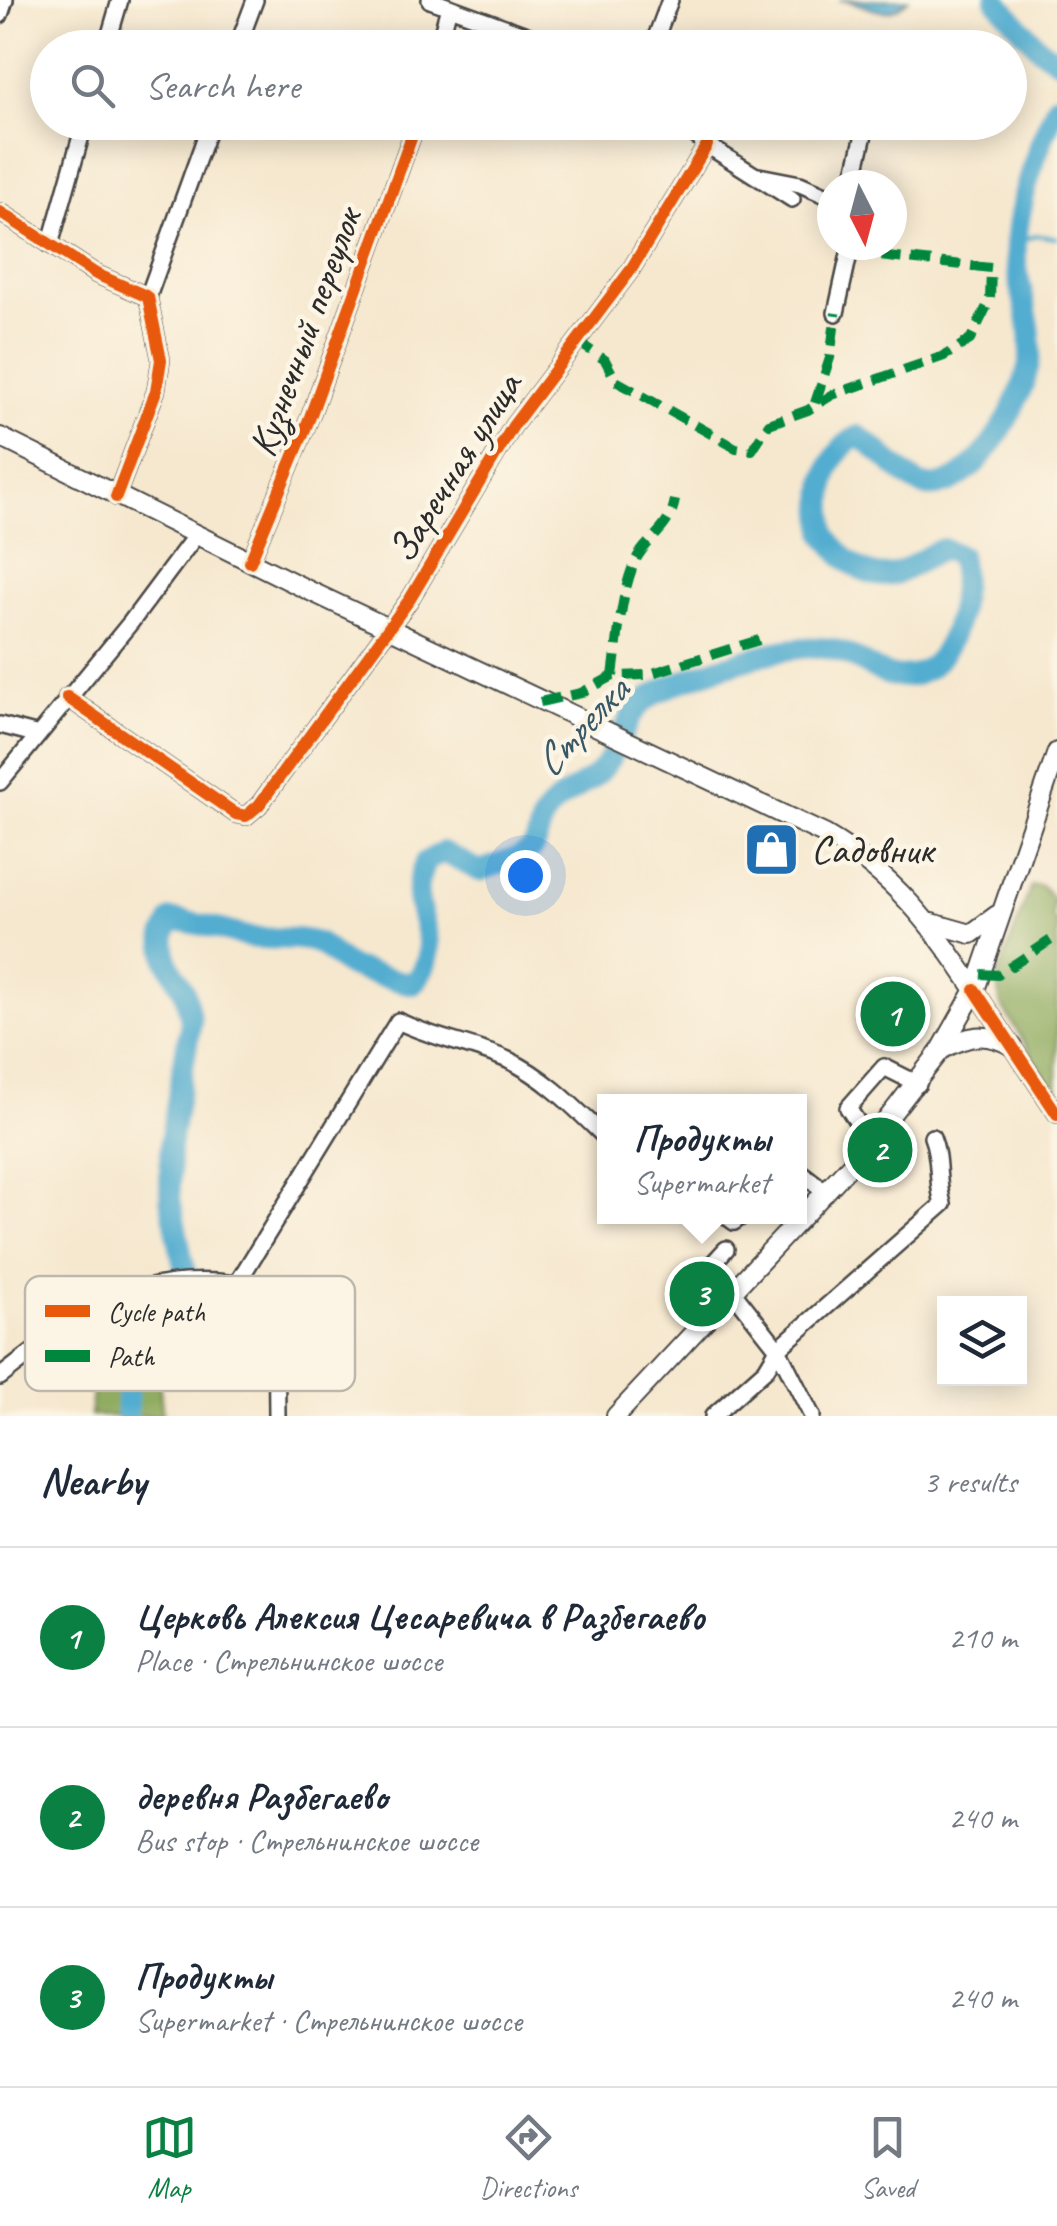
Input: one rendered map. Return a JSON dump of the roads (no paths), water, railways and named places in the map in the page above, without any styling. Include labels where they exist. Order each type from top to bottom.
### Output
[{"type":"main road","points":[[0,437],[116,498],[837,841],[878,870],[932,924],[975,990]]},
{"type":"main road","points":[[807,1213],[918,1084],[975,990],[1057,752]]},
{"type":"main road","points":[[932,924],[971,934],[993,921],[1003,906]]},
{"type":"main road","points":[[941,1050],[978,1035],[990,1035],[1012,1046]]},
{"type":"main road","points":[[616,1416],[796,1224]]},
{"type":"street","points":[[0,15],[5,0]]},
{"type":"street","points":[[111,30],[120,0]]},
{"type":"street","points":[[243,30],[254,0]]},
{"type":"street","points":[[430,0],[512,30]]},
{"type":"street","points":[[659,30],[670,0]]},
{"type":"street","points":[[443,30],[449,7]]},
{"type":"street","points":[[50,245],[79,140]]},
{"type":"street","points":[[116,498],[156,391],[161,360],[148,297],[205,140]]},
{"type":"street","name":"Кузнечный переулок","points":[[250,562],[310,416],[410,140]]},
{"type":"street","points":[[702,140],[792,199]]},
{"type":"street","points":[[856,170],[863,140]]},
{"type":"street","name":"Заречная улица","points":[[67,696],[173,774],[236,814],[246,816],[259,805],[389,628],[512,426],[630,271],[709,146]]},
{"type":"street","points":[[755,175],[789,180],[817,192]]},
{"type":"street","points":[[0,212],[96,274],[148,297]]},
{"type":"street","points":[[836,313],[848,260]]},
{"type":"street","points":[[0,782],[35,734],[131,622],[196,535]]},
{"type":"street","points":[[0,725],[35,734]]},
{"type":"street","points":[[975,990],[1057,1114]]},
{"type":"street","points":[[241,1276],[398,1022],[434,1039],[506,1059],[536,1076],[597,1130]]},
{"type":"street","points":[[871,1142],[848,1108],[884,1067],[918,1084]]},
{"type":"street","points":[[713,1416],[766,1370],[778,1348],[944,1204],[937,1185],[939,1155],[932,1137]]},
{"type":"street","points":[[807,1177],[826,1192]]},
{"type":"street","points":[[726,1249],[702,1275],[730,1296],[778,1348],[812,1416]]},
{"type":"street","points":[[0,1377],[25,1359]]},
{"type":"street","points":[[277,1391],[278,1416]]},
{"type":"water","points":[[839,0],[908,0],[890,11],[882,11]]},
{"type":"waterway","name":"Стрелка","points":[[996,0],[1023,30]]},
{"type":"waterway","name":"Стрелка","points":[[1027,35],[1057,60]]},
{"type":"waterway","name":"Стрелка","points":[[186,1276],[170,1199],[170,1143],[191,1021],[185,993],[167,960],[164,937],[172,920],[248,937],[309,941],[321,945],[348,966],[413,984],[428,958],[427,933],[418,897],[425,862],[443,852],[480,871],[529,851],[549,810],[603,768],[632,715],[659,692],[684,680],[773,652],[803,648],[839,651],[892,676],[913,675],[930,667],[943,653],[958,614],[959,555],[943,549],[891,575],[861,570],[837,550],[825,533],[826,478],[837,455],[858,436],[918,484],[944,484],[962,475],[979,459],[1008,418],[1026,376],[1031,344],[1016,258],[1021,208],[1057,104]]},
{"type":"waterway","points":[[1016,244],[1035,235],[1057,238]]},
{"type":"waterway","name":"Стрелка","points":[[127,1416],[128,1391]]},
{"type":"place","name":"Садовник","points":[[772,849]]},
{"type":"place","name":"Церковь Алексия Цесаревича в Разбегаево","points":[[893,1014]]},
{"type":"place","name":"деревня Разбегаево","points":[[880,1150]]},
{"type":"place","name":"Продукты","points":[[702,1294]]}]
